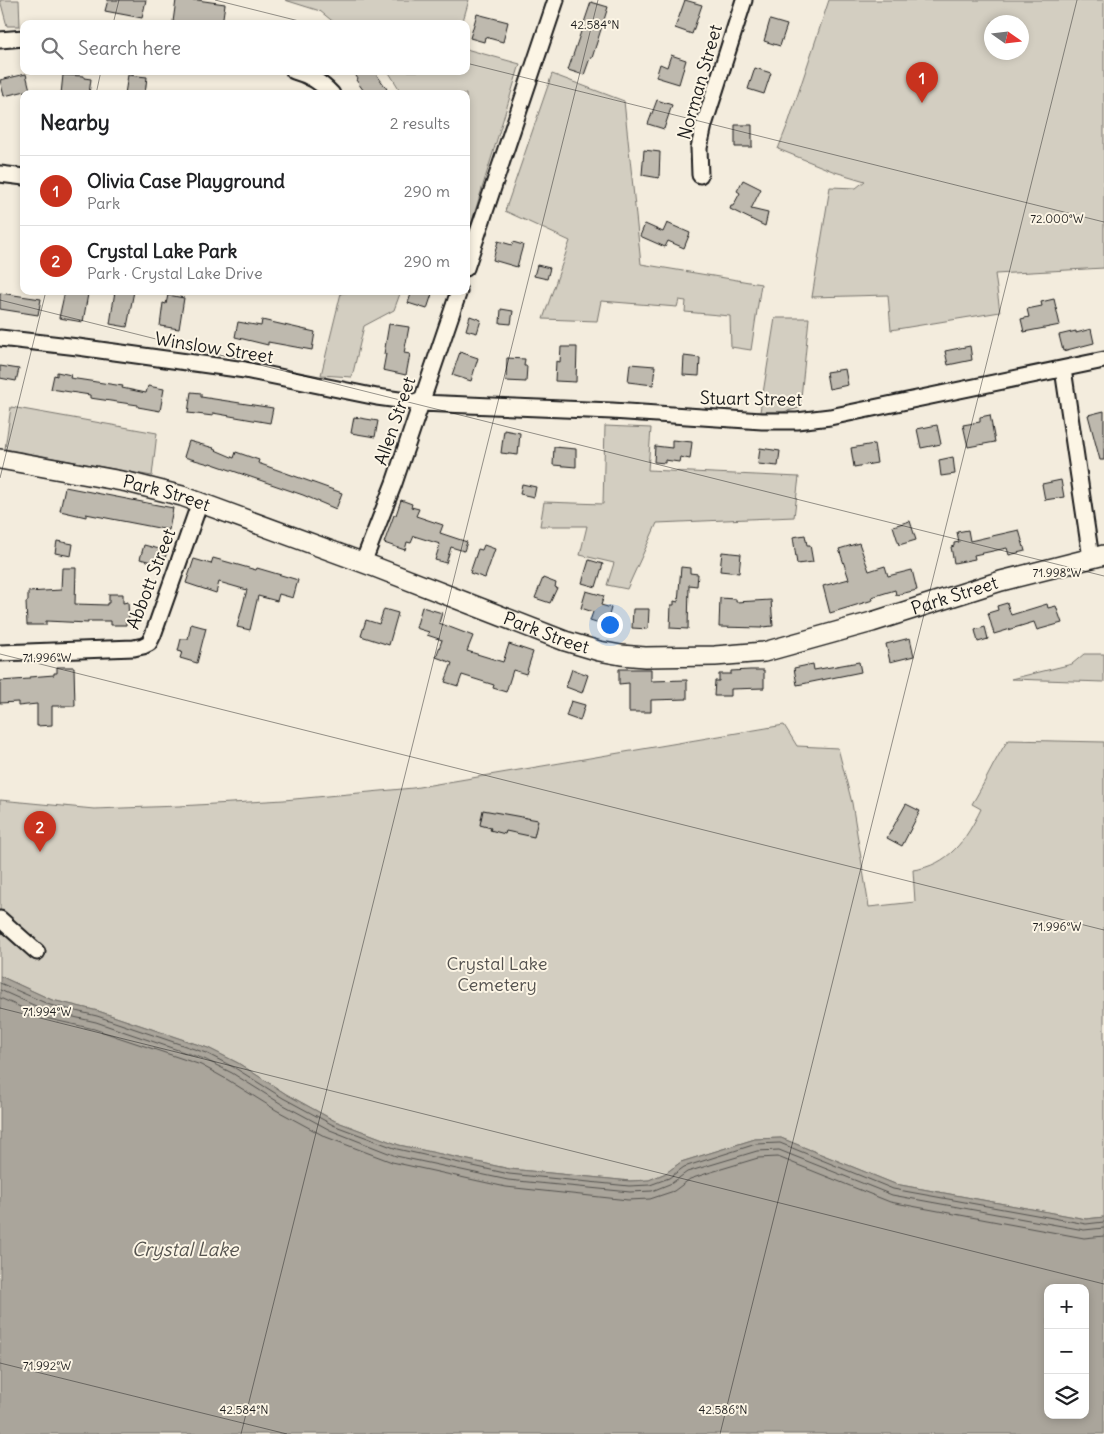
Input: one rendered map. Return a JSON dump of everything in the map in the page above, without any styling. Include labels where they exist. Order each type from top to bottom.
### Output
[{"type":"street","points":[[470,256],[556,0]]},
{"type":"street","name":"Norman Street","points":[[700,175],[699,148],[704,125],[744,0]]},
{"type":"street","points":[[0,40],[20,38]]},
{"type":"street","points":[[306,75],[327,90]]},
{"type":"street","points":[[0,174],[20,177]]},
{"type":"street","name":"Allen Street","points":[[363,563],[394,483],[457,295]]},
{"type":"street","name":"Winslow Street","points":[[0,338],[78,346],[245,370],[377,397],[421,403]]},
{"type":"street","name":"Stuart Street","points":[[421,403],[612,411],[760,421],[797,421],[843,414],[1104,360]]},
{"type":"street","points":[[1063,369],[1098,556]]},
{"type":"street","name":"Park Street","points":[[0,459],[127,482],[168,492],[200,502],[363,563],[565,641],[609,653],[645,657],[715,656],[769,650],[872,622],[1001,581],[1098,556]]},
{"type":"street","name":"Abbott Street","points":[[0,653],[134,648],[149,643],[160,618],[200,502]]},
{"type":"street","points":[[0,919],[37,952]]},
{"type":"green space","points":[[0,0],[19,0],[20,26],[7,26]]},
{"type":"green space","points":[[285,0],[469,0],[463,20],[331,20],[320,11]]},
{"type":"green space","points":[[829,0],[1104,0],[1104,268],[995,274],[1000,312],[891,330],[888,295],[812,297],[830,187],[856,188],[865,181],[835,172],[778,149]]},
{"type":"green space","points":[[470,50],[520,64],[470,228],[470,90],[399,90],[390,75],[470,75]]},
{"type":"green space","points":[[552,74],[624,101],[641,264],[761,284],[751,350],[731,347],[730,316],[685,312],[686,301],[679,300],[677,307],[601,301],[597,321],[543,319],[570,241],[505,211]]},
{"type":"green space","points":[[341,295],[400,295],[394,310],[364,326],[352,377],[321,375]]},
{"type":"green space","points":[[775,318],[809,318],[800,408],[783,412],[760,412]]},
{"type":"green space","points":[[11,407],[157,433],[152,476],[5,449]]},
{"type":"green space","points":[[605,426],[651,428],[648,470],[799,477],[794,517],[657,523],[627,589],[607,585],[614,563],[580,555],[587,526],[540,526],[544,502],[603,504]]},
{"type":"green space","points":[[1084,654],[1104,654],[1104,682],[1011,679],[1072,664]]},
{"type":"green space","name":"Crystal Lake Cemetery","points":[[784,725],[797,746],[838,748],[852,803],[869,907],[915,902],[913,870],[937,863],[962,841],[981,809],[972,804],[1008,740],[1104,742],[1104,1217],[1086,1219],[895,1184],[781,1138],[755,1139],[681,1162],[666,1173],[649,1180],[630,1181],[510,1169],[399,1145],[335,1121],[286,1094],[238,1063],[208,1048],[98,1011],[52,1000],[0,976],[0,800],[94,809],[284,800],[413,788]]},
{"type":"water","name":"Crystal Lake","points":[[0,976],[52,1000],[98,1011],[208,1048],[238,1063],[286,1094],[335,1121],[399,1145],[510,1169],[630,1181],[649,1180],[666,1173],[681,1162],[755,1139],[781,1138],[895,1184],[1086,1219],[1104,1217],[1104,1434],[0,1434]]},
{"type":"building","points":[[108,0],[146,0],[142,18],[105,11]]},
{"type":"building","points":[[176,0],[197,0],[225,4],[223,20],[173,20]]},
{"type":"building","points":[[685,0],[702,5],[692,34],[675,28]]},
{"type":"building","points":[[591,2],[608,7],[592,58],[590,58],[584,75],[568,70]]},
{"type":"building","points":[[477,14],[508,22],[503,42],[485,37],[484,42],[470,38]]},
{"type":"building","points":[[770,20],[787,25],[780,46],[764,41]]},
{"type":"building","points":[[671,55],[686,60],[679,84],[656,77],[660,64],[667,67]]},
{"type":"building","points":[[755,68],[771,73],[764,94],[748,89]]},
{"type":"building","points":[[26,75],[30,90],[20,90],[20,92],[4,96],[0,80]]},
{"type":"building","points":[[63,75],[84,76],[84,78],[91,79],[90,90],[61,90]]},
{"type":"building","points":[[128,75],[147,77],[145,90],[126,90]]},
{"type":"building","points":[[356,75],[377,75],[387,89],[363,90],[356,80],[358,79]]},
{"type":"building","points":[[657,100],[672,105],[664,129],[648,124]]},
{"type":"building","points":[[735,125],[752,125],[752,147],[735,147]]},
{"type":"building","points":[[644,150],[660,152],[659,178],[642,175]]},
{"type":"building","points":[[743,180],[761,189],[751,209],[768,213],[765,226],[730,209],[740,193],[737,191]]},
{"type":"building","points":[[667,223],[690,233],[684,248],[668,241],[665,247],[640,236],[645,224],[663,232]]},
{"type":"building","points":[[498,241],[512,245],[513,242],[523,245],[517,267],[493,260]]},
{"type":"building","points":[[537,265],[550,268],[547,279],[534,276]]},
{"type":"building","points":[[0,293],[41,299],[38,315],[0,309]]},
{"type":"building","points":[[64,295],[88,295],[83,322],[59,318]]},
{"type":"building","points":[[114,295],[133,295],[127,327],[110,324]]},
{"type":"building","points":[[168,295],[184,298],[179,329],[160,326],[163,303],[166,304]]},
{"type":"building","points":[[411,295],[432,295],[427,309],[408,303]]},
{"type":"building","points":[[1054,299],[1060,325],[1024,332],[1021,319],[1029,317],[1027,309],[1042,306],[1041,302]]},
{"type":"building","points":[[501,309],[513,311],[511,324],[500,323]]},
{"type":"building","points":[[470,316],[481,320],[477,333],[466,330]]},
{"type":"building","points":[[262,320],[315,332],[312,350],[268,342],[268,345],[235,337],[238,322],[261,326]]},
{"type":"building","points":[[389,324],[409,327],[404,353],[410,354],[406,375],[383,370]]},
{"type":"building","points":[[1091,329],[1094,343],[1063,351],[1059,335]]},
{"type":"building","points":[[970,346],[972,360],[948,365],[945,351]]},
{"type":"building","points":[[561,347],[577,347],[576,382],[555,381],[556,361],[560,362]]},
{"type":"building","points":[[460,352],[478,358],[471,381],[452,375]]},
{"type":"building","points":[[684,356],[700,358],[699,376],[683,375]]},
{"type":"building","points":[[507,358],[525,359],[524,366],[527,366],[526,382],[506,381]]},
{"type":"building","points":[[630,364],[655,366],[653,385],[628,382]]},
{"type":"building","points":[[0,366],[19,369],[16,381],[0,378]]},
{"type":"building","points":[[845,369],[848,385],[829,389],[826,372]]},
{"type":"building","points":[[57,372],[71,375],[70,378],[123,386],[122,388],[146,393],[148,386],[164,389],[160,411],[138,407],[138,405],[90,398],[90,395],[51,389],[54,375],[57,376]]},
{"type":"building","points":[[191,392],[201,393],[201,397],[273,408],[270,423],[213,413],[213,416],[188,413]]},
{"type":"building","points":[[1104,411],[1104,460],[1100,460],[1088,415]]},
{"type":"building","points":[[990,415],[995,442],[968,447],[963,425],[980,422],[980,417]]},
{"type":"building","points":[[354,417],[378,421],[375,437],[351,433]]},
{"type":"building","points":[[937,425],[941,444],[921,448],[917,429]]},
{"type":"building","points":[[504,430],[520,433],[518,455],[501,453]]},
{"type":"building","points":[[672,440],[692,442],[690,459],[680,457],[679,462],[665,460],[665,463],[654,462],[655,446],[672,448]]},
{"type":"building","points":[[189,441],[214,448],[234,458],[236,452],[259,460],[258,463],[342,493],[336,509],[303,495],[210,463],[184,457]]},
{"type":"building","points":[[874,444],[877,463],[854,467],[851,448]]},
{"type":"building","points":[[554,447],[576,449],[576,467],[553,465]]},
{"type":"building","points":[[760,448],[780,451],[778,466],[758,464]]},
{"type":"building","points":[[953,457],[955,474],[941,476],[939,460]]},
{"type":"building","points":[[1061,480],[1064,497],[1045,500],[1042,484]]},
{"type":"building","points":[[522,484],[536,487],[534,497],[520,494]]},
{"type":"building","points":[[65,487],[173,508],[169,530],[86,514],[86,517],[60,511]]},
{"type":"building","points":[[401,500],[412,504],[411,507],[419,509],[416,516],[443,525],[440,533],[467,542],[464,551],[451,547],[446,563],[435,560],[440,544],[414,536],[411,543],[407,542],[405,550],[384,543]]},
{"type":"building","points":[[910,521],[916,540],[899,545],[893,526]]},
{"type":"building","points":[[968,530],[970,541],[1019,530],[1025,551],[1009,555],[1007,548],[974,555],[975,559],[954,563],[951,547],[954,546],[954,543],[959,542],[957,532]]},
{"type":"building","points":[[805,535],[807,545],[810,545],[813,562],[797,564],[793,537]]},
{"type":"building","points":[[57,541],[73,544],[71,556],[55,553]]},
{"type":"building","points":[[859,543],[869,571],[885,566],[888,576],[912,570],[917,590],[896,595],[895,590],[872,597],[873,600],[830,613],[823,586],[849,579],[839,549]]},
{"type":"building","points":[[144,545],[167,551],[163,565],[140,559]]},
{"type":"building","points":[[484,545],[495,549],[485,578],[470,573],[478,549],[482,550]]},
{"type":"building","points":[[722,552],[741,554],[739,573],[720,571]]},
{"type":"building","points":[[213,558],[298,580],[293,598],[279,594],[277,601],[258,596],[250,630],[237,627],[247,590],[219,582],[216,593],[186,583],[194,559],[211,564]]},
{"type":"building","points":[[589,560],[603,564],[596,587],[582,583]]},
{"type":"building","points":[[681,567],[690,568],[690,573],[698,574],[697,586],[689,585],[688,629],[670,628],[671,605],[674,605],[674,601],[678,602]]},
{"type":"building","points":[[62,568],[76,568],[75,604],[107,605],[109,603],[109,594],[123,594],[123,603],[128,602],[129,621],[126,621],[126,625],[111,625],[111,621],[88,621],[88,623],[46,621],[46,625],[27,625],[26,602],[28,601],[28,592],[61,590]]},
{"type":"building","points":[[543,578],[556,583],[555,587],[557,588],[550,603],[535,598]]},
{"type":"building","points":[[586,591],[604,596],[601,605],[611,608],[606,626],[590,621],[593,612],[581,608]]},
{"type":"building","points":[[720,598],[736,599],[736,602],[771,600],[773,626],[762,628],[719,627]]},
{"type":"building","points":[[1007,603],[1011,615],[1047,604],[1048,608],[1056,606],[1062,623],[1037,630],[1034,622],[994,634],[988,613],[998,610],[997,606]]},
{"type":"building","points":[[422,607],[442,613],[439,623],[473,636],[467,651],[503,662],[509,644],[533,652],[526,674],[513,670],[506,692],[493,688],[494,685],[462,675],[458,686],[445,682],[452,663],[436,657],[442,640],[427,635],[429,632],[416,628]]},
{"type":"building","points":[[384,609],[398,613],[389,645],[361,636],[366,620],[379,624]]},
{"type":"building","points":[[633,609],[649,609],[648,629],[632,628]]},
{"type":"building","points":[[191,624],[206,628],[197,663],[180,658],[182,652],[178,651],[181,639],[188,639]]},
{"type":"building","points":[[985,627],[988,639],[978,642],[975,630]]},
{"type":"building","points":[[910,638],[914,656],[890,662],[886,644]]},
{"type":"building","points":[[859,662],[861,672],[797,685],[794,668],[813,664],[814,670]]},
{"type":"building","points":[[57,667],[74,667],[75,706],[52,706],[52,725],[37,726],[37,704],[18,706],[18,702],[0,703],[0,681],[54,675],[54,673],[57,673]]},
{"type":"building","points":[[572,669],[588,675],[582,693],[566,687]]},
{"type":"building","points":[[619,669],[651,669],[651,681],[687,680],[687,699],[651,700],[651,712],[629,712],[629,683],[619,684]]},
{"type":"building","points":[[764,670],[764,688],[731,689],[731,696],[714,696],[715,681],[719,681],[719,674],[731,674],[731,671]]},
{"type":"building","points":[[571,701],[585,705],[580,721],[566,716]]},
{"type":"building","points":[[906,804],[920,811],[902,846],[887,838]]},
{"type":"building","points":[[483,810],[538,820],[534,837],[506,831],[505,834],[480,825]]},
{"type":"place","name":"Olivia Case Playground","points":[[922,103]]},
{"type":"place","name":"Crystal Lake Park","points":[[40,852]]}]
